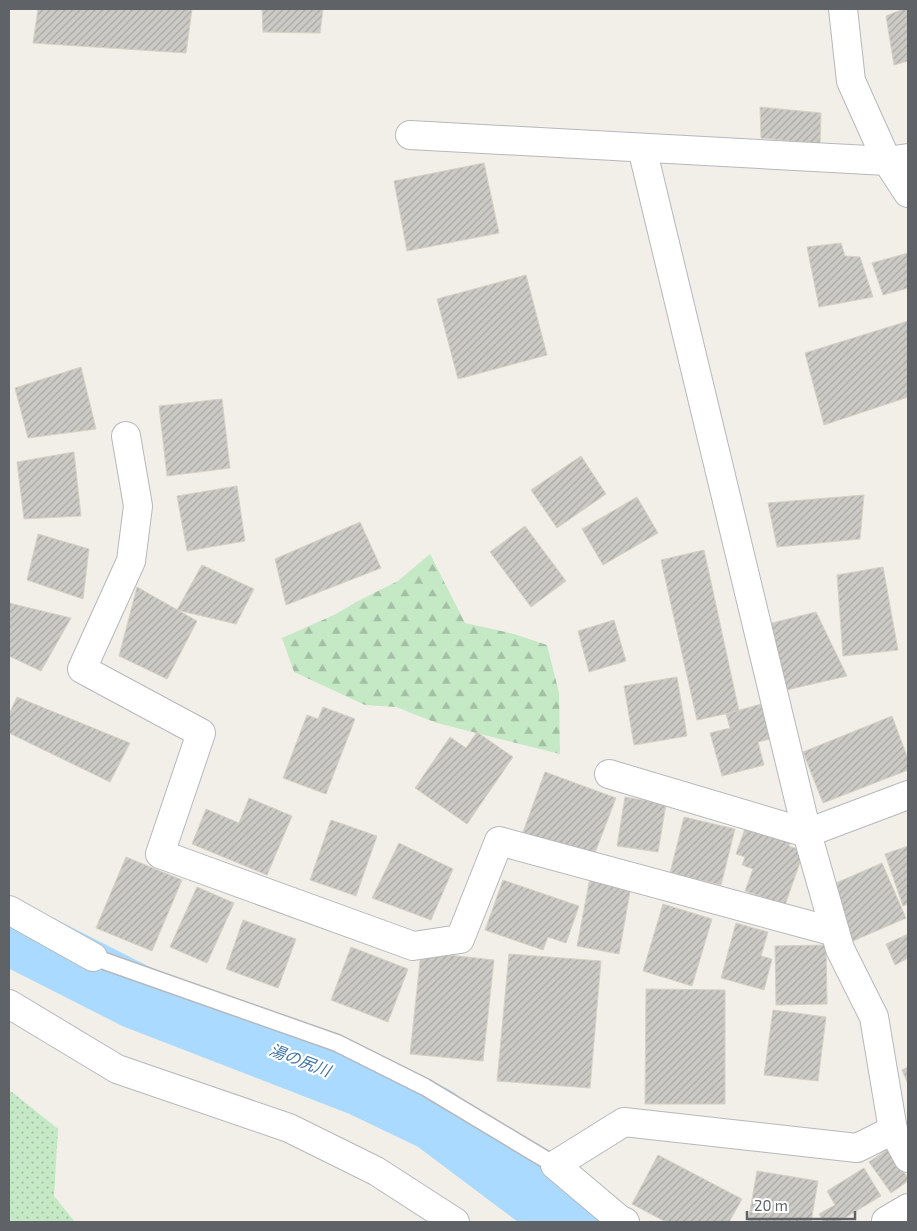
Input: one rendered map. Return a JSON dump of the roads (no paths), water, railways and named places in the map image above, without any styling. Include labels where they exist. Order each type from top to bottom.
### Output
[{"type":"street","points":[[842,9],[851,81],[897,160],[908,193]]},
{"type":"street","points":[[410,135],[897,160]]},
{"type":"street","points":[[642,148],[807,833],[840,949],[874,1017],[893,1130],[908,1158]]},
{"type":"street","points":[[126,436],[138,506],[131,561],[82,670],[201,733],[160,854],[413,946],[460,939],[499,842],[835,932]]},
{"type":"street","points":[[609,774],[807,833],[908,795]]},
{"type":"street","points":[[9,910],[92,957]]},
{"type":"street","points":[[9,1004],[117,1069],[289,1128],[376,1171],[455,1222]]},
{"type":"street","points":[[625,1222],[555,1165],[624,1122],[857,1148],[893,1130]]},
{"type":"lane","points":[[92,957],[337,1042],[425,1086],[555,1165]]},
{"type":"waterway","name":"湯の尻川","points":[[9,932],[137,997],[362,1084],[435,1119],[572,1222]]}]
